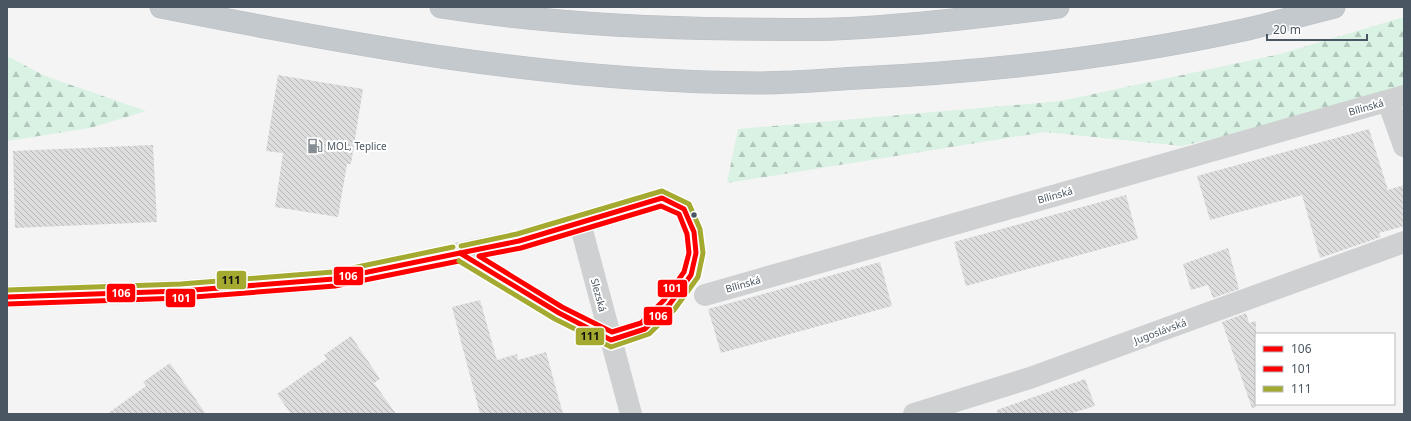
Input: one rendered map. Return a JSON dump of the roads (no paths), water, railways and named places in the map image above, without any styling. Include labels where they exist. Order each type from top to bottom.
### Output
[{"type":"highway","points":[[161,7],[309,37],[533,70],[645,78],[758,83],[937,74],[1038,63],[1141,49],[1224,33],[1334,7]]},
{"type":"highway","points":[[440,7],[580,23],[673,28],[769,30],[835,29],[932,22],[1058,7]]},
{"type":"street","points":[[1396,98],[1404,146]]},
{"type":"street","name":"Bílinská","points":[[705,295],[1396,98]]},
{"type":"street","name":"Slezská","points":[[7,297],[181,291],[334,279],[519,241],[580,223],[631,414]]},
{"type":"street","name":"Jugoslávská","points":[[914,414],[1030,378],[1404,242]]},
{"type":"place","name":"MOL, Teplice","points":[[315,146]]}]
